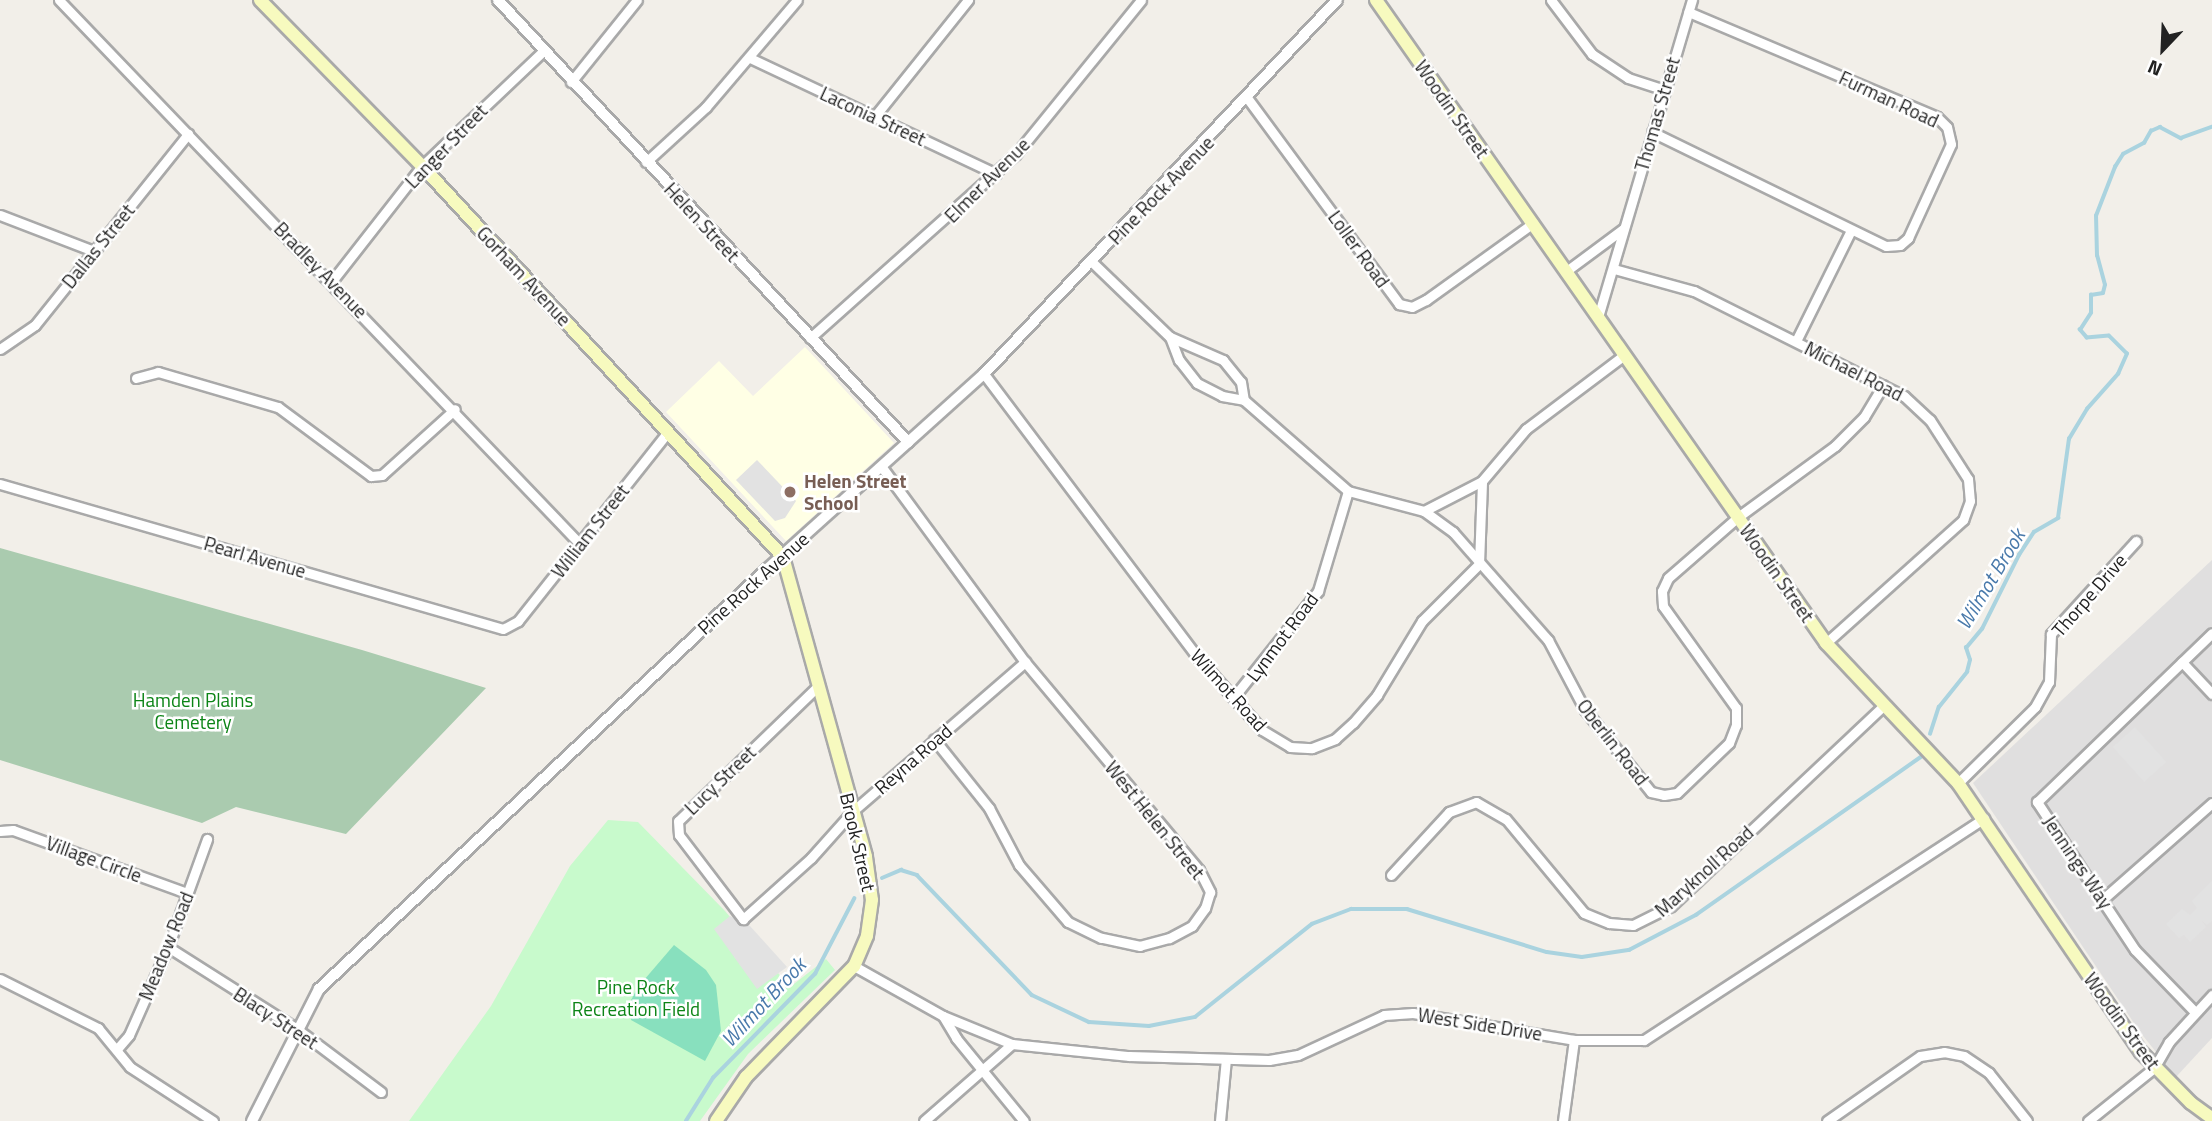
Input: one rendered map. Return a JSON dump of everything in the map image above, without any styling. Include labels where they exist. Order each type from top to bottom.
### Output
[{"type":"main road","name":"Gorham Avenue","points":[[260,0],[422,166],[783,557]]},
{"type":"main road","name":"Woodin Street","points":[[1376,0],[1826,643],[1958,783],[2154,1068],[2212,1118]]},
{"type":"main road","name":"Brook Street","points":[[716,1121],[746,1077],[854,966],[867,936],[872,900],[853,811],[783,557]]},
{"type":"street","name":"Bradley Avenue","points":[[59,0],[455,409],[580,544]]},
{"type":"street","name":"Helen Street","points":[[498,0],[542,52],[908,442]]},
{"type":"street","points":[[570,82],[637,0]]},
{"type":"street","points":[[646,162],[750,58],[797,0]]},
{"type":"street","points":[[875,116],[968,0]]},
{"type":"street","name":"Elmer Avenue","points":[[810,338],[996,174],[1141,0]]},
{"type":"street","name":"Pine Rock Avenue","points":[[252,1121],[319,989],[881,466],[984,374],[1248,99],[1337,0]]},
{"type":"street","points":[[1551,0],[1592,54],[1628,78],[1664,90]]},
{"type":"street","name":"Thomas Street","points":[[1598,317],[1692,0]]},
{"type":"street","name":"Furman Road","points":[[1652,132],[1886,246],[1900,245],[1908,238],[1948,152],[1951,135],[1944,122],[1688,12]]},
{"type":"street","name":"Langer Street","points":[[332,281],[422,166],[542,52]]},
{"type":"street","name":"Laconia Street","points":[[750,58],[996,174]]},
{"type":"street","name":"Loller Road","points":[[1248,99],[1399,304],[1412,307],[1426,300],[1533,223]]},
{"type":"street","name":"Dallas Street","points":[[0,349],[35,325],[188,134]]},
{"type":"street","points":[[0,215],[94,251]]},
{"type":"street","points":[[1565,272],[1623,229]]},
{"type":"street","points":[[1796,341],[1851,230]]},
{"type":"street","name":"Oberlin Road","points":[[1092,261],[1170,337],[1223,360],[1241,382],[1244,400]]},
{"type":"street","name":"Michael Road","points":[[1614,269],[1693,291],[1883,385],[1917,405],[1930,420],[1968,479],[1970,501],[1963,520],[1826,643]]},
{"type":"street","name":"Oberlin Road","points":[[1170,337],[1179,360],[1197,383],[1222,396],[1244,400],[1348,491],[1424,511],[1453,532],[1548,640],[1585,710],[1651,792],[1677,793],[1729,743],[1737,725],[1736,708],[1663,606],[1662,591],[1668,578],[1738,517],[1850,432],[1883,385]]},
{"type":"street","points":[[1424,511],[1482,481],[1526,429],[1623,356]]},
{"type":"street","points":[[136,378],[158,372],[278,407],[371,476],[382,475],[455,409]]},
{"type":"street","name":"Wilmot Road","points":[[984,374],[1199,659],[1262,730],[1290,747],[1312,748],[1335,739],[1377,695],[1422,621],[1479,564]]},
{"type":"street","name":"William Street","points":[[510,628],[668,432]]},
{"type":"street","name":"West Helen Street","points":[[881,466],[1026,662],[1199,870],[1210,892],[1192,926],[1169,938],[1140,946],[1101,938],[1069,922],[1019,865],[989,808],[934,739]]},
{"type":"street","points":[[1479,564],[1482,481]]},
{"type":"street","name":"Pearl Avenue","points":[[0,484],[510,628]]},
{"type":"street","name":"Lynmot Road","points":[[1233,698],[1318,591],[1348,491]]},
{"type":"street","name":"Thorpe Drive","points":[[1958,783],[2035,708],[2049,682],[2046,666],[2051,634],[2136,541]]},
{"type":"street","name":"Jennings Way","points":[[2194,1011],[2135,950],[2037,802],[2212,633]]},
{"type":"street","name":"Reyna Road","points":[[743,919],[811,859],[853,811],[1026,662]]},
{"type":"street","points":[[2182,662],[2212,694]]},
{"type":"street","name":"Lucy Street","points":[[743,919],[679,835],[678,821],[818,686]]},
{"type":"street","name":"Maryknoll Road","points":[[1391,875],[1449,812],[1476,802],[1506,819],[1584,913],[1609,923],[1633,925],[1671,906],[1885,704]]},
{"type":"street","points":[[2103,900],[2212,803]]},
{"type":"street","name":"West Side Drive","points":[[854,966],[943,1016],[1012,1044],[1129,1056],[1226,1059],[1298,1055],[1384,1016],[1413,1013],[1574,1040],[1644,1040],[1984,818]]},
{"type":"street","name":"Village Circle","points":[[0,831],[13,830],[187,893]]},
{"type":"street","name":"Meadow Road","points":[[117,1049],[129,1034],[168,947],[207,839]]},
{"type":"street","name":"Blacy Street","points":[[168,947],[297,1029],[381,1092]]},
{"type":"street","points":[[0,979],[71,1011],[98,1028],[130,1067],[213,1121]]},
{"type":"street","points":[[2088,1121],[2154,1068],[2194,1011],[2212,995]]},
{"type":"street","points":[[943,1016],[956,1038],[1024,1121]]},
{"type":"street","points":[[1563,1121],[1574,1040]]},
{"type":"street","points":[[924,1121],[985,1071],[1012,1044]]},
{"type":"street","points":[[1827,1121],[1920,1056],[1944,1052],[1964,1056],[1989,1073],[2027,1121]]},
{"type":"street","points":[[1220,1121],[1226,1059]]},
{"type":"shaded area","name":"Helen Street School","points":[[805,347],[894,443],[786,541],[666,412],[719,361],[753,396]]},
{"type":"shaded area","points":[[757,460],[796,501],[785,518],[775,521],[736,480]]},
{"type":"shaded area","points":[[2212,560],[2212,1038],[2176,1077],[2140,1032],[1973,783]]},
{"type":"shaded area","points":[[2135,727],[2166,762],[2144,782],[2113,747]]},
{"type":"shaded area","points":[[2212,881],[2212,921],[2207,925],[2201,920],[2206,927],[2190,942],[2184,935],[2179,938],[2166,924],[2182,909],[2190,915],[2197,908],[2192,901]]},
{"type":"shaded area","points":[[730,916],[750,926],[787,967],[757,989],[714,929]]},
{"type":"green space","name":"Hamden Plains Cemetery","points":[[0,548],[362,650],[486,688],[346,834],[236,807],[202,823],[0,760]]},
{"type":"green space","name":"Pine Rock Recreation Field","points":[[608,820],[638,822],[725,911],[790,987],[826,959],[835,970],[748,1054],[700,1121],[409,1121],[491,1006],[570,866]]},
{"type":"green space","points":[[674,945],[706,970],[716,985],[721,1031],[705,1061],[631,1020],[629,1004],[638,987]]},
{"type":"waterway","name":"Wilmot Brook","points":[[1930,734],[1939,707],[1967,672],[1970,660],[1966,648],[1982,629],[2019,555],[2034,532],[2058,518],[2069,439],[2087,409],[2118,374],[2127,354],[2109,336],[2087,338],[2080,330],[2091,313],[2091,295],[2103,293],[2105,285],[2097,256],[2096,216],[2115,167],[2123,154],[2144,143],[2151,131],[2160,127],[2181,138],[2212,127]]},
{"type":"waterway","points":[[882,878],[901,870],[917,875],[1032,995],[1089,1022],[1149,1026],[1195,1017],[1312,924],[1351,909],[1407,909],[1547,952],[1582,957],[1629,950],[1696,915],[1924,755]]},
{"type":"waterway","name":"Wilmot Brook","points":[[686,1121],[713,1078],[815,974],[854,899]]},
{"type":"place","name":"Helen Street School","points":[[790,492]]}]
